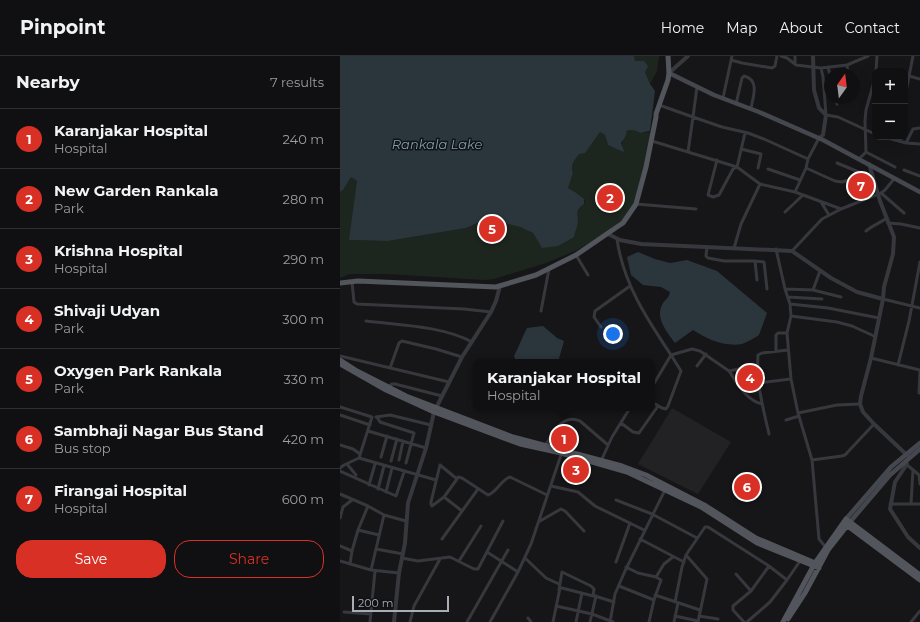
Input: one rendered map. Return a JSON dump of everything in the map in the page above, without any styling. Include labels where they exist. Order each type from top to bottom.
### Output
[{"type":"main road","points":[[340,283],[388,282],[472,287],[500,286],[536,275],[549,269],[576,255],[608,234],[623,222],[636,204],[652,141],[658,105],[670,73],[668,56]]},
{"type":"main road","points":[[670,73],[697,88],[736,104],[751,108],[819,138],[920,192]]},
{"type":"main road","points":[[340,360],[357,371],[435,410],[562,452],[628,469],[706,506],[755,537],[817,565]]},
{"type":"main road","points":[[340,364],[386,390],[516,442],[593,458],[601,463]]},
{"type":"main road","points":[[846,522],[890,475],[906,463],[908,456],[920,443]]},
{"type":"main road","points":[[782,622],[826,549],[846,522],[891,467],[920,449]]},
{"type":"main road","points":[[846,522],[920,575]]},
{"type":"main road","points":[[846,522],[920,580]]},
{"type":"main road","points":[[786,622],[806,592],[817,565]]},
{"type":"street","points":[[670,73],[688,56]]},
{"type":"street","points":[[724,98],[731,58],[742,63],[772,68],[775,66],[778,56]]},
{"type":"street","points":[[781,56],[787,58],[795,64],[821,68],[847,65],[868,56]]},
{"type":"street","points":[[795,64],[796,56]]},
{"type":"street","points":[[813,56],[813,80],[819,108],[826,115],[844,119],[872,133]]},
{"type":"street","points":[[876,68],[877,56]]},
{"type":"street","points":[[913,56],[909,76],[920,79]]},
{"type":"street","points":[[795,192],[808,160],[819,138],[823,135],[826,115],[821,68]]},
{"type":"street","points":[[736,104],[742,78],[744,76],[748,77],[752,80],[754,86],[751,108]]},
{"type":"street","points":[[688,152],[697,88]]},
{"type":"street","points":[[859,159],[866,152],[866,110],[872,89]]},
{"type":"street","points":[[658,105],[722,127],[764,139],[808,160]]},
{"type":"street","points":[[906,143],[913,129],[920,128]]},
{"type":"street","points":[[717,160],[708,195],[713,196],[720,195],[733,169],[737,167],[745,133]]},
{"type":"street","points":[[900,140],[906,143],[920,144]]},
{"type":"street","points":[[652,141],[737,167],[760,184],[795,192],[841,209]]},
{"type":"street","points":[[741,149],[761,154],[758,168]]},
{"type":"street","points":[[866,152],[895,168]]},
{"type":"street","points":[[837,163],[866,176]]},
{"type":"street","points":[[869,164],[895,243],[891,264],[884,287],[871,358],[862,390],[860,404],[863,412],[874,424],[908,456]]},
{"type":"street","points":[[806,168],[835,181],[842,182],[872,173]]},
{"type":"street","points":[[768,169],[800,180]]},
{"type":"street","points":[[904,170],[920,176]]},
{"type":"street","points":[[792,251],[822,219],[841,209],[880,194],[894,179]]},
{"type":"street","points":[[734,248],[741,224],[760,184]]},
{"type":"street","points":[[880,194],[904,213]]},
{"type":"street","points":[[785,212],[803,195]]},
{"type":"street","points":[[821,202],[829,215]]},
{"type":"street","points":[[636,204],[696,209]]},
{"type":"street","points":[[866,231],[872,225],[887,218]]},
{"type":"street","points":[[888,223],[920,228]]},
{"type":"street","points":[[608,234],[620,240],[641,244],[776,249],[792,251],[831,278],[857,292],[920,308]]},
{"type":"street","points":[[617,239],[618,249],[630,286],[646,318],[681,371],[666,409],[655,404]]},
{"type":"street","points":[[707,247],[706,256],[708,258],[724,261],[764,262],[767,289]]},
{"type":"street","points":[[776,249],[790,304],[791,316],[787,333],[791,379],[799,415],[812,460],[819,539],[826,549]]},
{"type":"street","points":[[576,255],[588,275]]},
{"type":"street","points":[[755,261],[757,280]]},
{"type":"street","points":[[898,365],[912,306],[920,262]]},
{"type":"street","points":[[541,311],[549,269]]},
{"type":"street","points":[[813,290],[820,271]]},
{"type":"street","points":[[352,282],[354,302],[357,304],[464,309],[491,312]]},
{"type":"street","points":[[394,622],[410,493],[426,448],[435,410],[462,357],[491,312],[500,286]]},
{"type":"street","points":[[601,327],[594,317],[595,311],[630,286]]},
{"type":"street","points":[[785,288],[813,290],[840,298]]},
{"type":"street","points":[[788,296],[822,299]]},
{"type":"street","points":[[790,304],[828,308],[879,318]]},
{"type":"street","points":[[791,316],[837,322],[852,326],[874,336]]},
{"type":"street","points":[[366,321],[428,329],[459,335],[472,342]]},
{"type":"street","points":[[776,351],[776,335],[778,333],[787,333]]},
{"type":"street","points":[[390,368],[399,343],[402,341],[436,348],[462,357]]},
{"type":"street","points":[[655,382],[671,355],[692,349],[706,354],[729,371],[743,391],[753,400],[762,404]]},
{"type":"street","points":[[769,434],[758,383],[758,355],[788,350]]},
{"type":"street","points":[[697,366],[706,354]]},
{"type":"street","points":[[340,356],[449,382]]},
{"type":"street","points":[[871,358],[920,370],[919,393]]},
{"type":"street","points":[[729,371],[758,365]]},
{"type":"street","points":[[758,383],[791,379]]},
{"type":"street","points":[[388,387],[395,384],[442,396]]},
{"type":"street","points":[[786,420],[833,406],[860,404]]},
{"type":"street","points":[[655,410],[658,406]]},
{"type":"street","points":[[340,407],[374,417],[380,422],[414,432],[406,463]]},
{"type":"street","points":[[601,463],[608,446],[628,411]]},
{"type":"street","points":[[621,423],[633,432],[639,433],[654,411]]},
{"type":"street","points":[[340,415],[370,425]]},
{"type":"street","points":[[374,417],[390,415],[431,425]]},
{"type":"street","points":[[359,458],[374,417]]},
{"type":"street","points":[[545,446],[561,423],[567,420],[576,419],[608,446]]},
{"type":"street","points":[[812,460],[845,455],[874,424]]},
{"type":"street","points":[[368,431],[426,448]]},
{"type":"street","points":[[381,456],[387,436]]},
{"type":"street","points":[[391,460],[397,439]]},
{"type":"street","points":[[399,460],[403,441]]},
{"type":"street","points":[[340,445],[353,449],[360,454]]},
{"type":"street","points":[[490,622],[525,558],[540,521],[562,452]]},
{"type":"street","points":[[404,472],[396,496],[369,485],[340,469],[346,464],[359,458],[375,464],[436,480]]},
{"type":"street","points":[[920,484],[920,475],[906,463],[895,482],[890,509],[891,513],[908,537],[920,548]]},
{"type":"street","points":[[346,464],[356,475]]},
{"type":"street","points":[[369,485],[375,464]]},
{"type":"street","points":[[457,479],[440,465],[430,504],[434,506],[444,497],[457,479],[458,477],[462,478],[486,495],[490,495],[505,479],[510,477],[547,496]]},
{"type":"street","points":[[380,489],[384,466]]},
{"type":"street","points":[[386,491],[392,468]]},
{"type":"street","points":[[911,504],[913,470]]},
{"type":"street","points":[[551,486],[578,492],[594,506],[644,530]]},
{"type":"street","points":[[556,606],[592,614],[611,622],[614,602],[626,567],[652,514],[667,488]]},
{"type":"street","points":[[442,539],[478,489]]},
{"type":"street","points":[[340,494],[368,506],[384,515],[406,521]]},
{"type":"street","points":[[444,497],[462,511]]},
{"type":"street","points":[[340,518],[342,507],[352,500]]},
{"type":"street","points":[[616,500],[652,514],[697,538]]},
{"type":"street","points":[[890,504],[920,504]]},
{"type":"street","points":[[350,564],[358,530],[368,506]]},
{"type":"street","points":[[540,521],[559,510],[563,510],[584,531]]},
{"type":"street","points":[[371,570],[384,515]]},
{"type":"street","points":[[376,549],[418,560],[450,557],[476,570],[478,569],[502,521]]},
{"type":"street","points":[[616,562],[630,523]]},
{"type":"street","points":[[460,561],[481,526]]},
{"type":"street","points":[[674,622],[686,555],[705,527],[708,527],[770,566],[787,580]]},
{"type":"street","points":[[358,530],[379,535]]},
{"type":"street","points":[[640,539],[684,562]]},
{"type":"street","points":[[340,546],[352,551]]},
{"type":"street","points":[[467,622],[508,550]]},
{"type":"street","points":[[487,552],[518,572]]},
{"type":"street","points":[[675,616],[698,621],[707,579],[686,555]]},
{"type":"street","points":[[656,577],[664,564],[673,557]]},
{"type":"street","points":[[525,558],[546,578],[559,584]]},
{"type":"street","points":[[410,622],[414,606],[440,559]]},
{"type":"street","points":[[747,622],[770,602],[802,559]]},
{"type":"street","points":[[340,561],[375,571],[399,573]]},
{"type":"street","points":[[744,622],[732,608],[751,590],[770,566]]},
{"type":"street","points":[[626,567],[638,573],[656,577],[661,580],[654,600],[649,622]]},
{"type":"street","points":[[370,622],[375,571]]},
{"type":"street","points":[[552,622],[562,572],[593,587],[595,596],[590,622]]},
{"type":"street","points":[[736,574],[751,590]]},
{"type":"street","points":[[619,586],[654,600]]},
{"type":"street","points":[[558,590],[562,588],[582,592],[614,602]]},
{"type":"street","points":[[576,622],[582,592]]},
{"type":"street","points":[[656,595],[700,610]]},
{"type":"street","points":[[911,622],[920,611]]},
{"type":"street","points":[[344,612],[371,614]]},
{"type":"street","points":[[699,616],[718,619]]},
{"type":"street","points":[[528,618],[531,622]]},
{"type":"shaded area","points":[[634,56],[659,56],[657,71],[650,84],[645,72],[644,61],[635,61]]},
{"type":"shaded area","points":[[630,130],[636,130],[640,133],[653,132],[636,204],[623,223],[577,250],[546,263],[494,279],[485,280],[388,274],[350,274],[340,278],[340,192],[343,190],[351,177],[357,181],[350,240],[388,241],[466,228],[484,220],[520,227],[533,233],[542,248],[574,237],[578,224],[578,211],[585,201],[568,188],[573,173],[572,165],[579,154],[585,152],[600,132],[605,135],[608,145],[623,152],[623,140],[625,134]]},
{"type":"shaded area","points":[[758,365],[760,393],[752,394],[739,371]]},
{"type":"shaded area","points":[[672,408],[731,442],[698,494],[638,464]]},
{"type":"water","name":"Rankala Lake","points":[[340,56],[634,56],[635,61],[644,61],[648,66],[645,72],[655,91],[650,131],[640,133],[634,130],[627,131],[621,143],[623,152],[608,145],[605,135],[600,132],[585,153],[579,154],[572,165],[573,173],[568,188],[584,199],[584,204],[579,208],[578,223],[574,237],[558,246],[542,248],[533,233],[520,227],[484,220],[466,228],[388,241],[349,240],[357,181],[351,177],[343,190],[340,192]]},
{"type":"water","points":[[638,252],[670,263],[687,260],[717,271],[767,313],[759,335],[742,344],[735,345],[710,339],[693,330],[675,343],[663,326],[660,315],[662,305],[669,296],[670,292],[661,287],[643,285],[631,275],[627,257]]},
{"type":"water","points":[[543,326],[557,338],[564,341],[559,359],[515,359],[514,356],[527,328]]},
{"type":"place","name":"Firangai Hospital","points":[[861,186]]},
{"type":"place","name":"New Garden Rankala","points":[[610,198]]},
{"type":"place","name":"Oxygen Park Rankala","points":[[492,229]]},
{"type":"place","name":"Shivaji Udyan","points":[[750,378]]},
{"type":"place","name":"Karanjakar Hospital","points":[[564,439]]},
{"type":"place","name":"Krishna Hospital","points":[[576,470]]},
{"type":"place","name":"Sambhaji Nagar Bus Stand","points":[[747,487]]}]
